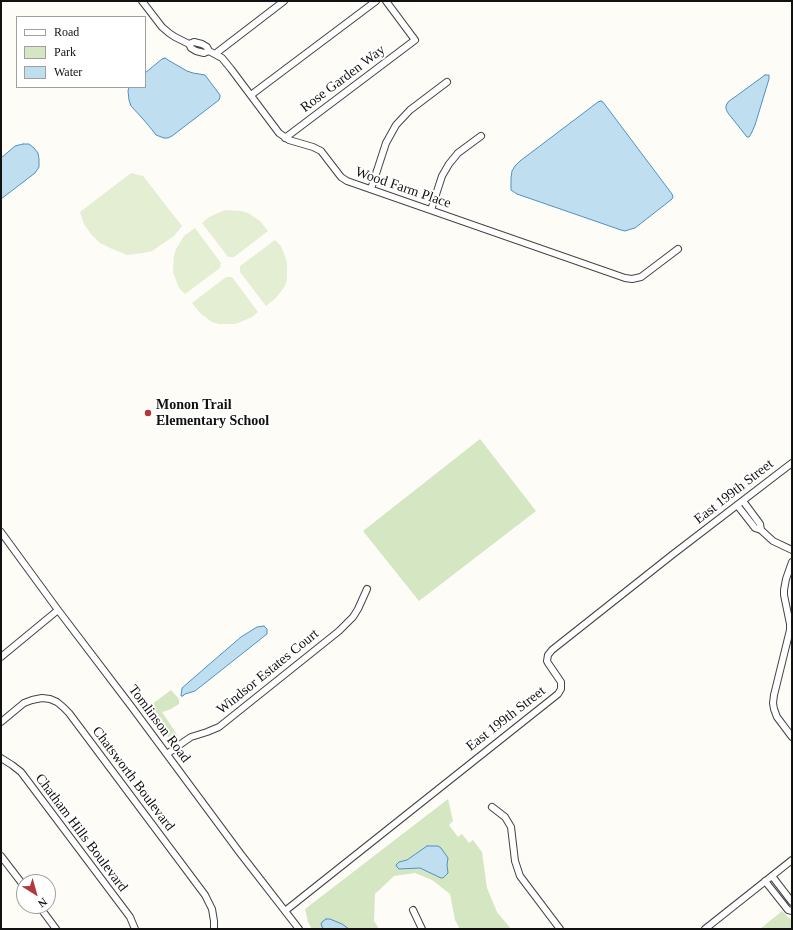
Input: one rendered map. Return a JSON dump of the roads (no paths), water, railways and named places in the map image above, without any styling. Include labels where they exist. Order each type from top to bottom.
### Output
[{"type":"street","name":"Wood Farm Place","points":[[142,1],[166,30],[175,37],[189,44],[191,48],[198,52],[212,53]]},
{"type":"street","points":[[212,53],[284,1]]},
{"type":"street","points":[[251,95],[376,1]]},
{"type":"street","name":"Rose Garden Way","points":[[285,138],[415,40],[386,1]]},
{"type":"street","name":"Wood Farm Place","points":[[189,44],[194,42],[200,43],[227,63],[279,133],[285,138],[294,142],[318,149],[324,154],[344,180],[625,278],[635,278],[645,274],[678,249]]},
{"type":"street","points":[[370,189],[386,143],[396,124],[410,110],[447,82]]},
{"type":"street","points":[[430,210],[442,176],[449,164],[458,153],[481,136]]},
{"type":"street","name":"East 199th Street","points":[[285,911],[558,694],[561,689],[561,682],[548,664],[547,658],[550,652],[792,463]]},
{"type":"street","points":[[740,503],[760,524],[761,530],[773,541],[792,550]]},
{"type":"street","name":"Tomlinson Road","points":[[1,532],[240,853],[299,929]]},
{"type":"street","points":[[792,562],[784,590],[790,630],[773,703],[777,717],[792,737]]},
{"type":"street","name":"Windsor Estates Court","points":[[167,754],[192,737],[219,727],[339,631],[353,617],[367,589]]},
{"type":"street","points":[[1,657],[58,610]]},
{"type":"street","name":"Chatsworth Boulevard","points":[[1,722],[24,703],[32,700],[42,698],[50,699],[63,707],[208,899],[212,909],[214,929]]},
{"type":"street","name":"Chatham Hills Boulevard","points":[[1,758],[21,772],[130,917],[135,929]]},
{"type":"street","points":[[492,807],[505,817],[511,827],[515,861],[520,876],[560,929]]},
{"type":"street","points":[[1,856],[16,876]]},
{"type":"street","points":[[705,929],[792,860]]},
{"type":"street","points":[[772,876],[792,902]]},
{"type":"street","points":[[765,881],[788,910],[792,911]]},
{"type":"street","points":[[413,910],[422,929]]},
{"type":"street","points":[[45,914],[56,929]]},
{"type":"water","points":[[165,58],[187,71],[205,75],[220,95],[219,100],[168,138],[156,135],[131,106],[128,91],[129,88],[146,88],[146,72]]},
{"type":"water","points":[[765,75],[769,75],[769,79],[755,125],[749,137],[747,137],[728,113],[726,106],[728,102]]},
{"type":"water","points":[[601,101],[673,197],[635,228],[625,231],[517,194],[511,190],[512,171],[520,161]]},
{"type":"water","points":[[29,144],[38,153],[39,167],[35,173],[1,199],[1,158],[15,146]]},
{"type":"water","points":[[264,626],[267,629],[267,634],[195,691],[181,696],[182,688],[241,637],[257,627]]},
{"type":"water","points":[[427,846],[438,846],[448,858],[448,873],[443,878],[420,868],[399,869],[397,867],[396,865],[399,862],[407,860]]},
{"type":"water","points":[[326,919],[342,924],[349,929],[323,929],[321,924]]},
{"type":"place","name":"Monon Trail Elementary School","points":[[148,413]]}]
